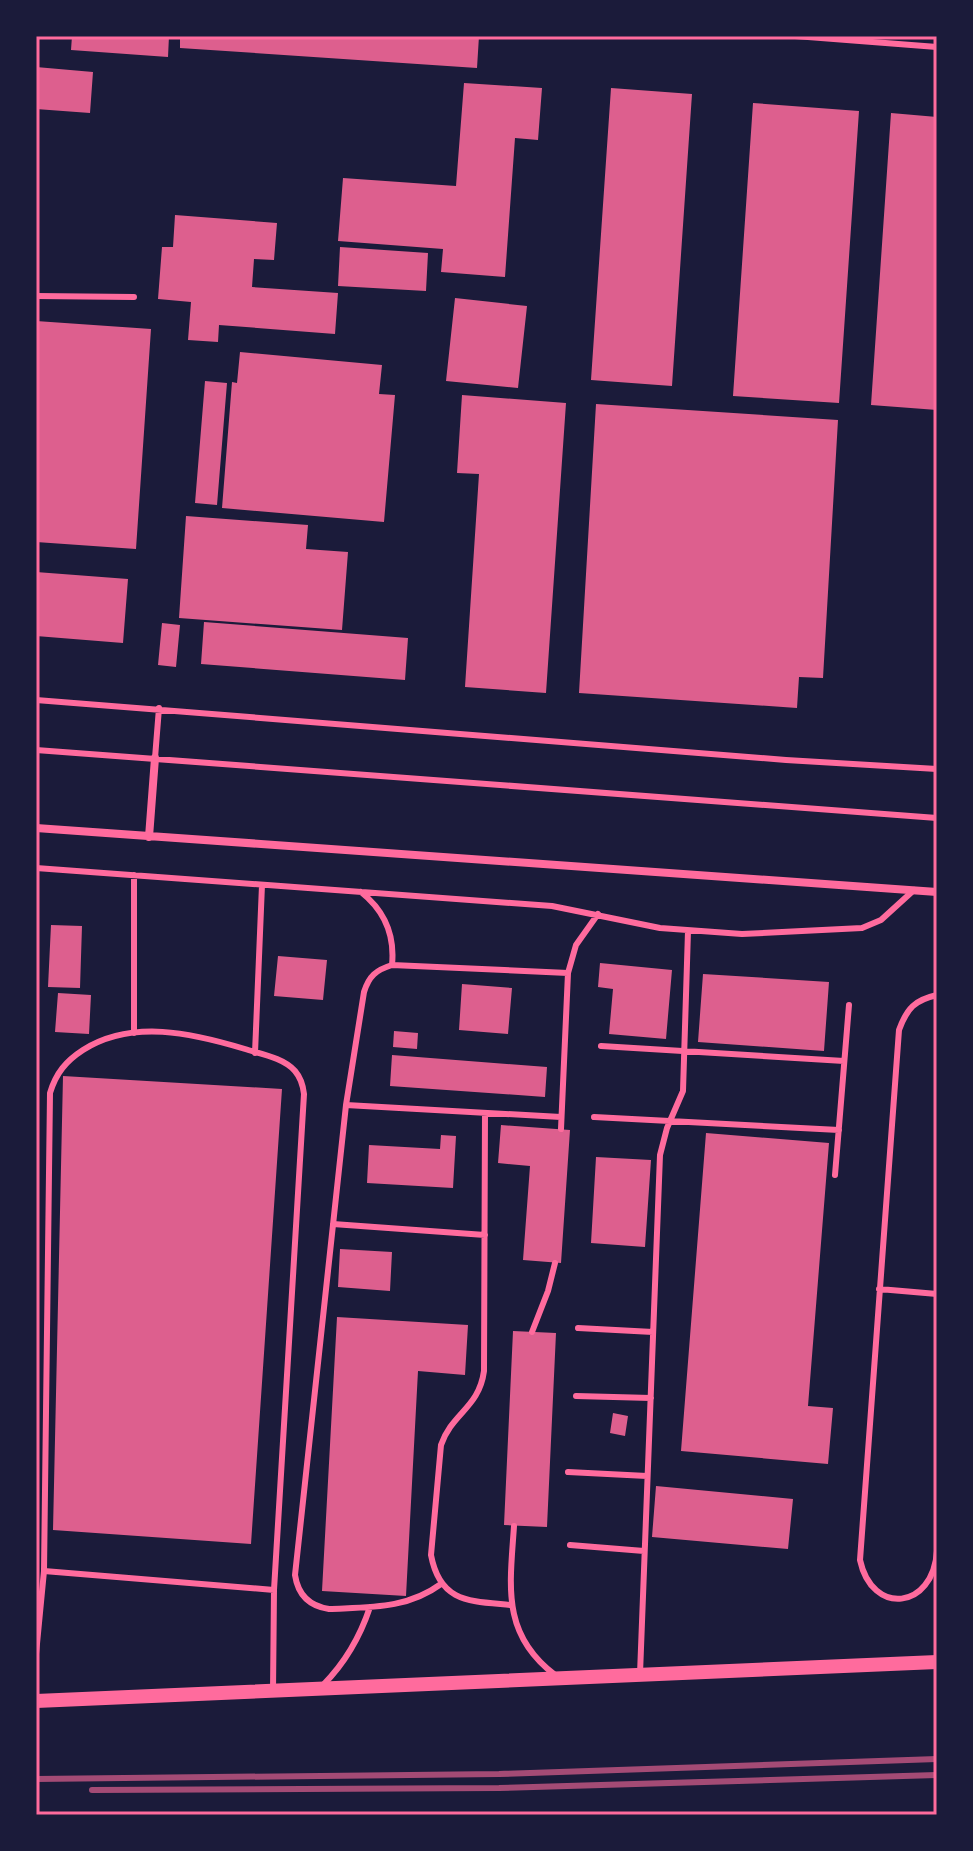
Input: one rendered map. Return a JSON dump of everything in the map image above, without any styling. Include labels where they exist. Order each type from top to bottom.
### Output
[{"type":"street","points":[[149,837],[155,758]]},
{"type":"street","points":[[36,828],[937,892]]},
{"type":"street","points":[[36,1701],[937,1662]]},
{"type":"lane","points":[[795,36],[937,47]]},
{"type":"lane","points":[[36,296],[134,297]]},
{"type":"lane","points":[[36,700],[786,760],[937,769]]},
{"type":"lane","points":[[155,758],[159,708]]},
{"type":"lane","points":[[36,750],[937,818]]},
{"type":"lane","points":[[36,868],[552,906],[639,925],[742,934],[862,928],[881,920],[914,890]]},
{"type":"lane","points":[[134,875],[134,1033]]},
{"type":"lane","points":[[255,1053],[262,885]]},
{"type":"lane","points":[[361,892],[379,910],[390,932],[392,965]]},
{"type":"lane","points":[[561,1129],[568,973],[576,945],[598,914]]},
{"type":"lane","points":[[640,1674],[660,1155],[683,1091],[688,931]]},
{"type":"lane","points":[[441,1584],[400,1605],[320,1608],[304,1598],[295,1575],[346,1105],[364,992],[368,979],[379,969],[392,965],[568,973]]},
{"type":"lane","points":[[937,995],[919,999],[905,1012],[899,1030],[860,1560],[863,1576],[873,1588],[887,1597],[903,1598],[918,1593],[929,1582],[936,1568],[937,1551]]},
{"type":"lane","points":[[835,1175],[849,1005]]},
{"type":"lane","points":[[36,1654],[44,1571],[50,1093],[58,1073],[72,1057],[112,1035],[184,1033],[288,1064],[302,1082],[304,1094],[274,1590],[273,1691]]},
{"type":"lane","points":[[601,1046],[844,1061]]},
{"type":"lane","points":[[346,1105],[561,1117]]},
{"type":"lane","points":[[485,1113],[482,1385],[477,1397],[446,1430],[441,1445],[431,1555],[441,1584],[452,1594],[467,1601],[511,1605]]},
{"type":"lane","points":[[594,1117],[839,1130]]},
{"type":"lane","points":[[333,1224],[485,1235]]},
{"type":"lane","points":[[532,1332],[555,1263]]},
{"type":"lane","points":[[879,1289],[937,1294]]},
{"type":"lane","points":[[578,1328],[653,1332]]},
{"type":"lane","points":[[576,1396],[651,1398]]},
{"type":"lane","points":[[568,1472],[647,1476]]},
{"type":"lane","points":[[514,1526],[511,1605],[517,1627],[531,1653],[558,1677]]},
{"type":"lane","points":[[570,1545],[644,1551]]},
{"type":"lane","points":[[44,1571],[274,1590]]},
{"type":"lane","points":[[320,1689],[346,1660],[370,1607]]},
{"type":"building","points":[[72,36],[169,36],[168,57],[71,50]]},
{"type":"building","points":[[180,36],[479,36],[477,68],[180,48]]},
{"type":"building","points":[[36,67],[93,72],[90,113],[36,109]]},
{"type":"building","points":[[464,83],[542,88],[538,140],[515,138],[505,277],[441,272],[443,249],[338,241],[343,178],[456,186]]},
{"type":"building","points":[[611,88],[692,94],[672,386],[591,380]]},
{"type":"building","points":[[753,103],[859,111],[839,403],[733,396]]},
{"type":"building","points":[[891,113],[937,117],[937,410],[871,405]]},
{"type":"building","points":[[175,215],[277,223],[274,260],[254,259],[252,287],[338,293],[335,334],[219,325],[218,342],[188,340],[191,302],[158,299],[162,247],[173,247]]},
{"type":"building","points":[[340,247],[428,253],[426,291],[338,286]]},
{"type":"building","points":[[455,298],[527,306],[518,388],[446,381]]},
{"type":"building","points":[[36,321],[151,329],[136,549],[36,542]]},
{"type":"building","points":[[240,352],[382,365],[379,394],[395,395],[384,522],[222,508],[232,382],[237,383]]},
{"type":"building","points":[[205,381],[227,383],[217,505],[195,503]]},
{"type":"building","points":[[462,395],[566,403],[546,693],[465,687],[479,474],[457,473]]},
{"type":"building","points":[[596,404],[838,420],[823,678],[799,677],[797,708],[579,693]]},
{"type":"building","points":[[186,516],[308,525],[306,549],[348,552],[342,630],[179,618]]},
{"type":"building","points":[[36,572],[128,579],[123,643],[36,636]]},
{"type":"building","points":[[204,622],[408,638],[405,680],[201,664]]},
{"type":"building","points":[[162,623],[180,625],[176,667],[158,665]]},
{"type":"building","points":[[51,925],[82,926],[80,988],[48,987]]},
{"type":"building","points":[[278,956],[327,960],[323,1000],[274,996]]},
{"type":"building","points":[[600,963],[672,970],[666,1039],[609,1034],[613,989],[598,987]]},
{"type":"building","points":[[703,974],[829,982],[824,1051],[698,1042]]},
{"type":"building","points":[[462,984],[512,988],[508,1034],[459,1030]]},
{"type":"building","points":[[58,993],[91,995],[89,1034],[55,1032]]},
{"type":"building","points":[[394,1031],[418,1033],[417,1049],[393,1047]]},
{"type":"building","points":[[392,1055],[547,1067],[545,1097],[390,1086]]},
{"type":"building","points":[[63,1076],[282,1089],[251,1544],[53,1530]]},
{"type":"building","points":[[501,1125],[570,1130],[561,1263],[523,1260],[530,1166],[498,1163]]},
{"type":"building","points":[[706,1133],[829,1143],[808,1406],[833,1408],[828,1464],[681,1451]]},
{"type":"building","points":[[441,1135],[456,1136],[453,1188],[367,1183],[369,1145],[440,1149]]},
{"type":"building","points":[[596,1157],[651,1160],[645,1247],[591,1243]]},
{"type":"building","points":[[340,1249],[392,1252],[390,1291],[338,1287]]},
{"type":"building","points":[[337,1317],[468,1325],[465,1375],[418,1371],[406,1596],[322,1591]]},
{"type":"building","points":[[513,1331],[556,1333],[547,1527],[504,1525]]},
{"type":"building","points":[[613,1413],[628,1416],[625,1436],[610,1433]]},
{"type":"building","points":[[656,1486],[793,1499],[788,1549],[652,1537]]},
{"type":"railway","points":[[36,1779],[499,1774],[937,1759]]},
{"type":"railway","points":[[92,1790],[499,1788],[937,1775]]}]
